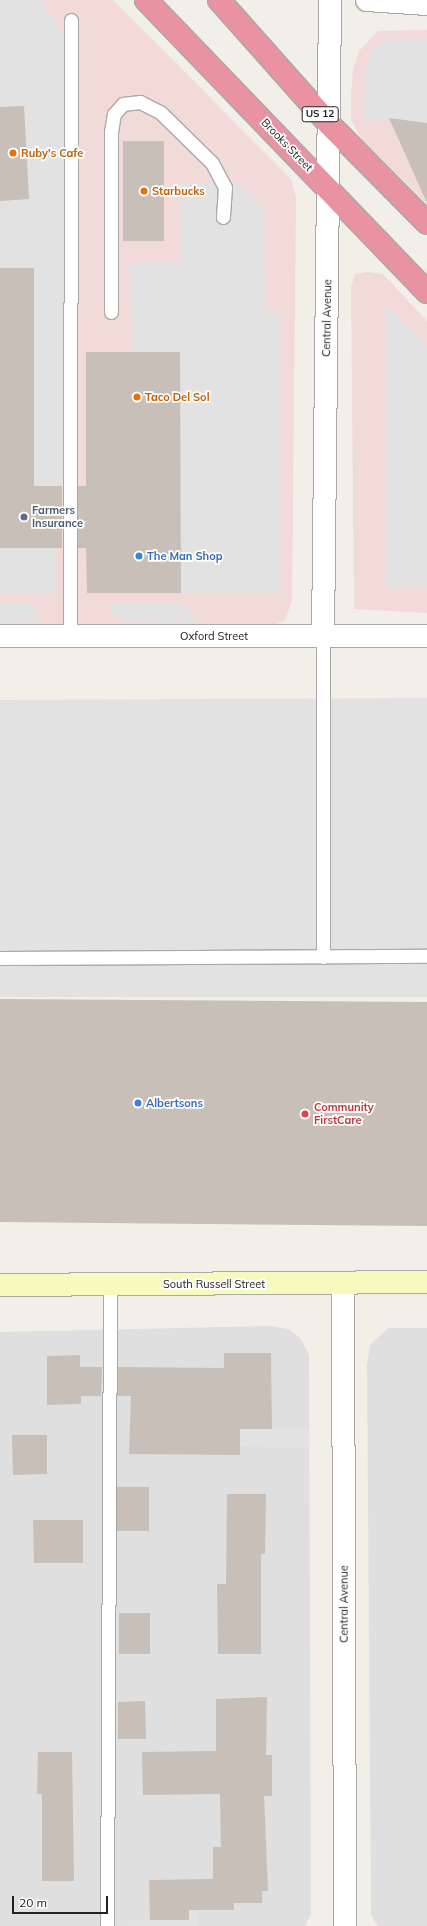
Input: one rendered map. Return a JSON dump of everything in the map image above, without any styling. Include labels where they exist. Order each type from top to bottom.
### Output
[{"type":"highway","name":"Brooks Street","points":[[146,0],[427,292]]},
{"type":"highway","name":"US 12","points":[[219,0],[329,124],[427,223]]},
{"type":"main road","name":"South Russell Street","points":[[0,1285],[427,1282]]},
{"type":"street","name":"Central Avenue","points":[[324,637],[330,0]]},
{"type":"street","points":[[367,0],[427,4]]},
{"type":"street","name":"Oxford Street","points":[[0,636],[427,636]]},
{"type":"street","name":"Central Avenue","points":[[343,1283],[345,1926]]},
{"type":"lane","points":[[70,636],[71,20]]},
{"type":"lane","points":[[111,312],[111,132],[114,114],[123,104],[140,102],[160,112],[212,163],[224,188],[224,217]]},
{"type":"lane","points":[[324,637],[324,957]]},
{"type":"lane","points":[[0,958],[427,956]]},
{"type":"lane","points":[[107,1926],[110,1284]]},
{"type":"shaded area","points":[[0,0],[113,0],[291,179],[296,198],[292,602],[285,620],[275,625],[0,627]]},
{"type":"shaded area","points":[[0,0],[42,0],[63,37],[63,486],[34,486],[0,268],[0,201],[29,199],[24,106],[0,107]]},
{"type":"shaded area","points":[[427,30],[427,204],[361,138],[351,120],[351,96],[353,69],[360,50],[378,31]]},
{"type":"shaded area","points":[[386,39],[427,39],[427,123],[364,119],[365,73],[371,51]]},
{"type":"shaded area","points":[[239,182],[264,209],[265,311],[280,313],[280,594],[181,593],[180,352],[132,352],[129,263],[181,261],[180,184]]},
{"type":"shaded area","points":[[368,272],[383,274],[427,321],[427,613],[354,609],[351,287],[355,274]]},
{"type":"shaded area","points":[[385,303],[427,346],[427,588],[385,588]]},
{"type":"shaded area","points":[[0,548],[56,548],[56,593],[0,593]]},
{"type":"shaded area","points":[[32,603],[42,622],[0,623],[0,604]]},
{"type":"shaded area","points":[[107,604],[185,604],[197,623],[120,622]]},
{"type":"shaded area","points":[[427,698],[427,997],[0,997],[0,700]]},
{"type":"shaded area","points":[[270,1326],[289,1329],[301,1339],[309,1355],[311,1914],[305,1926],[0,1926],[0,1332]]},
{"type":"shaded area","points":[[388,1328],[427,1328],[427,1926],[378,1926],[371,1915],[367,1366],[370,1345]]},
{"type":"shaded area","points":[[240,1429],[309,1429],[309,1448],[240,1446]]},
{"type":"shaded area","points":[[189,1910],[198,1910],[199,1926],[127,1926],[127,1921],[189,1920]]},
{"type":"building","name":"Ruby's Cafe","points":[[24,106],[29,199],[0,201],[0,107]]},
{"type":"building","points":[[389,118],[427,123],[427,203]]},
{"type":"building","name":"Starbucks","points":[[123,141],[164,141],[164,241],[123,241]]},
{"type":"building","points":[[0,268],[34,268],[34,486],[62,486],[62,548],[0,548]]},
{"type":"building","points":[[86,352],[180,352],[181,593],[87,593],[86,548],[78,548],[78,486],[86,486]]},
{"type":"building","points":[[0,999],[427,1002],[427,1226],[0,1222]]},
{"type":"building","points":[[224,1353],[271,1353],[272,1429],[240,1429],[240,1455],[129,1454],[131,1396],[117,1396],[118,1367],[224,1368]]},
{"type":"building","points":[[80,1355],[80,1367],[102,1367],[101,1396],[81,1396],[81,1404],[47,1405],[47,1356]]},
{"type":"building","points":[[12,1435],[47,1435],[47,1474],[13,1475]]},
{"type":"building","points":[[117,1487],[149,1487],[149,1531],[117,1531]]},
{"type":"building","points":[[227,1494],[266,1494],[265,1554],[261,1554],[261,1654],[218,1654],[217,1584],[226,1584]]},
{"type":"building","points":[[33,1520],[83,1520],[83,1563],[34,1563]]},
{"type":"building","points":[[119,1613],[150,1613],[150,1654],[119,1654]]},
{"type":"building","points":[[267,1697],[266,1755],[272,1755],[272,1796],[264,1796],[268,1891],[262,1891],[262,1903],[234,1903],[234,1910],[189,1910],[189,1920],[150,1920],[149,1880],[213,1879],[213,1847],[221,1847],[220,1794],[143,1795],[142,1752],[216,1751],[216,1699]]},
{"type":"building","points":[[145,1701],[146,1739],[118,1739],[118,1702]]},
{"type":"building","points":[[38,1752],[72,1752],[74,1881],[42,1881],[42,1794],[37,1794]]},
{"type":"place","name":"Ruby's Cafe","points":[[13,153]]},
{"type":"place","name":"Starbucks","points":[[144,191]]},
{"type":"place","name":"Taco Del Sol","points":[[137,397]]},
{"type":"place","name":"Farmers Insurance","points":[[24,517]]},
{"type":"place","name":"The Man Shop","points":[[139,556]]},
{"type":"place","name":"Albertsons","points":[[138,1103]]},
{"type":"place","name":"Community FirstCare","points":[[305,1114]]}]
